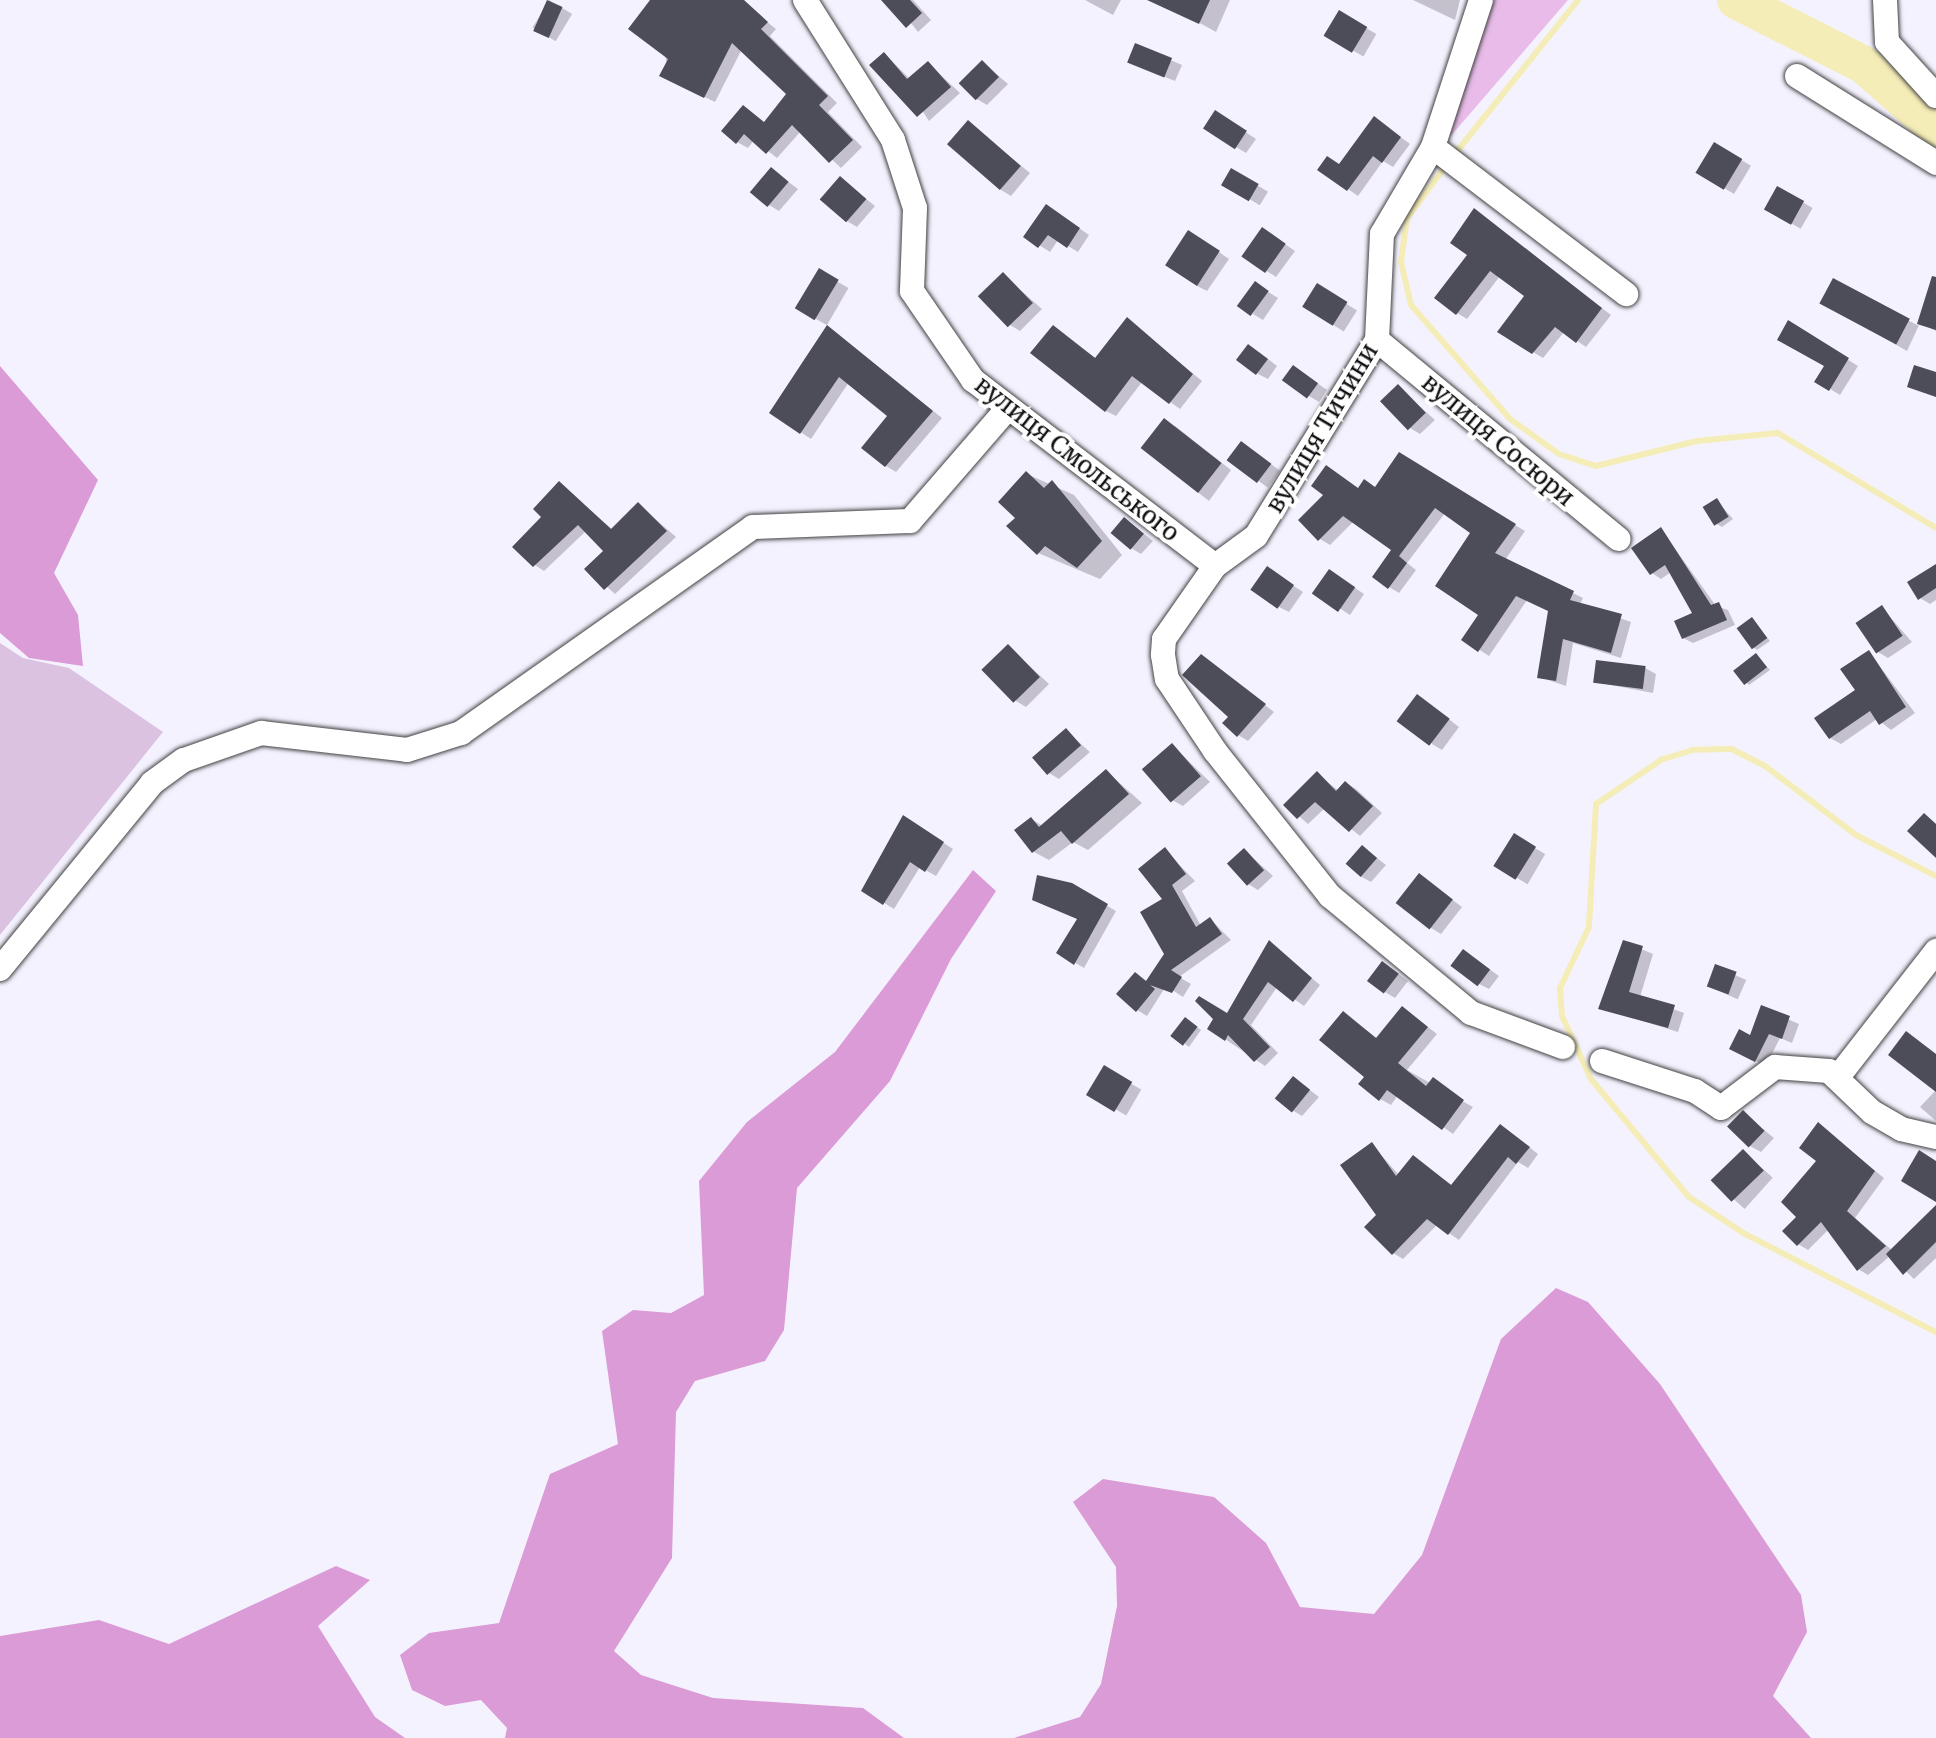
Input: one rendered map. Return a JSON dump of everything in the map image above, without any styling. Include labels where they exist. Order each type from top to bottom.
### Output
[{"type":"street","name":"вулиця Смольського","points":[[805,0],[893,140],[915,208],[912,291],[973,380],[1215,566]]},
{"type":"street","name":"вулиця Тичини","points":[[1481,0],[1437,150],[1382,234],[1377,340],[1256,536],[1215,566],[1164,639],[1163,655],[1167,679],[1215,751],[1330,896],[1448,998],[1563,1047]]},
{"type":"street","points":[[1885,0],[1887,42],[1936,96]]},
{"type":"street","points":[[1797,76],[1936,163]]},
{"type":"street","points":[[1437,150],[1626,294]]},
{"type":"street","name":"вулиця Сосюри","points":[[1377,340],[1618,539]]},
{"type":"street","points":[[0,969],[152,783],[184,760],[261,733],[407,750],[461,733],[753,527],[910,521],[1008,408]]},
{"type":"street","points":[[1838,1077],[1936,951]]},
{"type":"street","points":[[1602,1061],[1695,1091],[1721,1108],[1775,1067],[1838,1077],[1872,1112],[1901,1129],[1936,1137]]},
{"type":"shaded area","points":[[1491,0],[1568,0],[1449,138]]},
{"type":"shaded area","points":[[0,366],[98,480],[54,573],[78,615],[83,666],[29,658],[0,633]]},
{"type":"shaded area","points":[[0,643],[23,658],[69,668],[163,732],[0,935]]},
{"type":"shaded area","points":[[973,870],[996,891],[951,959],[890,1081],[797,1188],[784,1330],[765,1361],[695,1381],[676,1412],[672,1558],[614,1651],[641,1675],[713,1698],[863,1708],[904,1738],[505,1738],[507,1728],[481,1700],[445,1706],[412,1690],[400,1655],[429,1633],[499,1623],[550,1474],[618,1444],[602,1331],[633,1310],[671,1313],[704,1295],[699,1181],[747,1122],[835,1052]]},
{"type":"shaded area","points":[[1556,1288],[1588,1302],[1660,1384],[1801,1595],[1807,1632],[1773,1696],[1811,1738],[1014,1738],[1080,1717],[1101,1684],[1117,1606],[1116,1567],[1073,1502],[1103,1479],[1214,1497],[1266,1543],[1300,1607],[1374,1614],[1422,1555],[1501,1339]]},
{"type":"shaded area","points":[[336,1566],[370,1580],[318,1626],[375,1717],[405,1738],[0,1738],[0,1636],[99,1620],[169,1644]]},
{"type":"building","points":[[547,0],[563,7],[549,38],[533,31]]},
{"type":"building","points":[[650,0],[744,0],[768,22],[761,29],[828,96],[819,105],[853,140],[829,163],[792,125],[766,154],[744,134],[736,144],[721,131],[743,105],[764,122],[786,94],[732,43],[704,98],[659,76],[668,59],[628,29]]},
{"type":"building","points":[[881,0],[910,0],[922,13],[906,28]]},
{"type":"building","points":[[1147,0],[1210,0],[1199,24]]},
{"type":"building","points":[[1339,10],[1367,27],[1352,53],[1324,36]]},
{"type":"building","points":[[1135,43],[1172,58],[1164,77],[1127,62]]},
{"type":"building","points":[[884,52],[907,79],[928,61],[951,87],[917,117],[869,65]]},
{"type":"building","points":[[982,60],[999,77],[976,100],[959,83]]},
{"type":"building","points":[[1215,110],[1247,131],[1235,149],[1203,128]]},
{"type":"building","points":[[1374,116],[1401,137],[1382,163],[1373,156],[1347,191],[1317,170],[1327,156],[1339,164]]},
{"type":"building","points":[[968,120],[1021,166],[1000,190],[947,144]]},
{"type":"building","points":[[1714,142],[1742,159],[1724,190],[1695,173]]},
{"type":"building","points":[[771,167],[789,182],[767,207],[750,192]]},
{"type":"building","points":[[1231,168],[1259,184],[1249,201],[1221,185]]},
{"type":"building","points":[[840,176],[866,199],[846,222],[820,199]]},
{"type":"building","points":[[1777,186],[1804,201],[1791,225],[1764,210]]},
{"type":"building","points":[[1046,204],[1080,228],[1067,248],[1048,235],[1038,248],[1023,237]]},
{"type":"building","points":[[1474,208],[1602,308],[1576,343],[1555,327],[1532,354],[1497,332],[1524,296],[1490,271],[1456,315],[1434,298],[1467,255],[1450,243]]},
{"type":"building","points":[[1262,227],[1286,244],[1265,273],[1241,256]]},
{"type":"building","points":[[1188,230],[1220,251],[1197,286],[1165,265]]},
{"type":"building","points":[[819,268],[839,280],[815,320],[795,308]]},
{"type":"building","points":[[1003,272],[1033,303],[1008,327],[978,296]]},
{"type":"building","points":[[1932,276],[1936,277],[1936,330],[1917,324]]},
{"type":"building","points":[[1833,278],[1910,319],[1896,344],[1819,304]]},
{"type":"building","points":[[1255,281],[1269,291],[1251,316],[1237,306]]},
{"type":"building","points":[[1317,283],[1348,302],[1333,326],[1302,307]]},
{"type":"building","points":[[1127,317],[1193,374],[1169,404],[1132,376],[1105,412],[1030,353],[1053,325],[1095,358]]},
{"type":"building","points":[[1788,320],[1849,358],[1829,391],[1814,382],[1824,366],[1777,340]]},
{"type":"building","points":[[827,325],[933,411],[885,467],[861,448],[887,416],[839,377],[800,434],[769,413]]},
{"type":"building","points":[[1248,344],[1268,359],[1256,375],[1236,360]]},
{"type":"building","points":[[1293,365],[1318,383],[1307,399],[1282,380]]},
{"type":"building","points":[[1914,365],[1936,372],[1936,397],[1907,387]]},
{"type":"building","points":[[1398,384],[1426,413],[1408,430],[1380,401]]},
{"type":"building","points":[[1164,418],[1222,463],[1198,493],[1141,448]]},
{"type":"building","points":[[1241,441],[1271,464],[1257,483],[1227,460]]},
{"type":"building","points":[[1399,452],[1516,524],[1495,553],[1574,591],[1570,600],[1622,614],[1611,653],[1563,639],[1556,681],[1537,678],[1548,611],[1516,596],[1478,652],[1461,640],[1478,615],[1435,586],[1470,533],[1435,508],[1399,556],[1407,563],[1388,589],[1372,577],[1391,550],[1343,516],[1318,541],[1298,520],[1323,495],[1311,486],[1326,465],[1358,488],[1364,479],[1375,487]]},
{"type":"building","points":[[1026,471],[1044,488],[1052,480],[1102,541],[1077,568],[1045,546],[1037,555],[1006,526],[1015,518],[998,502]]},
{"type":"building","points":[[559,481],[611,529],[638,502],[667,531],[604,590],[584,569],[603,551],[578,525],[533,567],[512,547],[541,517],[533,509]]},
{"type":"building","points":[[1717,498],[1729,517],[1714,526],[1703,507]]},
{"type":"building","points":[[1124,517],[1144,534],[1130,550],[1111,533]]},
{"type":"building","points":[[1661,527],[1711,605],[1719,602],[1727,620],[1682,639],[1674,621],[1692,613],[1665,565],[1650,575],[1631,548]]},
{"type":"building","points":[[1936,564],[1936,588],[1918,600],[1907,582]]},
{"type":"building","points":[[1267,566],[1294,585],[1277,609],[1250,590]]},
{"type":"building","points":[[1329,569],[1355,587],[1338,612],[1312,594]]},
{"type":"building","points":[[1882,605],[1903,636],[1876,654],[1855,623]]},
{"type":"building","points":[[1752,617],[1767,638],[1752,649],[1737,628]]},
{"type":"building","points":[[1008,644],[1040,677],[1013,703],[981,670]]},
{"type":"building","points":[[1869,650],[1906,707],[1879,725],[1870,711],[1829,739],[1814,718],[1855,690],[1840,669]]},
{"type":"building","points":[[1756,653],[1767,667],[1744,685],[1733,671]]},
{"type":"building","points":[[1201,654],[1266,704],[1237,737],[1222,723],[1228,717],[1182,675]]},
{"type":"building","points":[[1596,660],[1646,666],[1643,689],[1593,683]]},
{"type":"building","points":[[1417,694],[1450,719],[1429,746],[1397,721]]},
{"type":"building","points":[[1066,728],[1081,745],[1047,775],[1032,758]]},
{"type":"building","points":[[1172,743],[1201,776],[1171,802],[1142,769]]},
{"type":"building","points":[[1106,769],[1129,794],[1072,844],[1061,831],[1032,853],[1014,830],[1031,817],[1039,827]]},
{"type":"building","points":[[1317,771],[1336,791],[1345,781],[1373,806],[1349,832],[1315,802],[1297,819],[1283,805]]},
{"type":"building","points":[[1924,813],[1936,824],[1936,858],[1907,831]]},
{"type":"building","points":[[903,815],[944,842],[925,872],[910,862],[883,905],[861,891]]},
{"type":"building","points":[[1514,833],[1536,847],[1515,880],[1493,866]]},
{"type":"building","points":[[1362,845],[1377,858],[1361,877],[1346,864]]},
{"type":"building","points":[[1165,847],[1186,874],[1172,885],[1196,927],[1210,917],[1222,934],[1171,970],[1182,977],[1172,993],[1150,985],[1155,989],[1136,1012],[1116,994],[1135,972],[1146,981],[1164,954],[1140,912],[1162,899],[1138,869]]},
{"type":"building","points":[[1244,848],[1264,870],[1247,886],[1227,863]]},
{"type":"building","points":[[1419,873],[1453,899],[1429,929],[1396,903]]},
{"type":"building","points":[[1037,875],[1072,883],[1108,904],[1074,965],[1056,953],[1077,919],[1032,900]]},
{"type":"building","points":[[1269,940],[1312,978],[1293,1002],[1268,982],[1243,1019],[1270,1047],[1254,1062],[1228,1035],[1225,1041],[1207,1029],[1213,1019],[1195,1001],[1199,996],[1227,1013]]},
{"type":"building","points":[[1623,940],[1643,946],[1629,992],[1675,1005],[1668,1028],[1598,1009]]},
{"type":"building","points":[[1463,949],[1490,969],[1478,986],[1450,966]]},
{"type":"building","points":[[1382,961],[1399,974],[1384,994],[1367,981]]},
{"type":"building","points":[[1715,964],[1737,972],[1728,994],[1707,987]]},
{"type":"building","points":[[1761,1005],[1790,1016],[1782,1039],[1769,1034],[1755,1062],[1729,1049],[1739,1029],[1750,1035]]},
{"type":"building","points":[[1402,1006],[1428,1027],[1398,1063],[1426,1086],[1433,1077],[1464,1100],[1442,1130],[1387,1090],[1379,1101],[1358,1084],[1364,1077],[1319,1040],[1343,1011],[1376,1038]]},
{"type":"building","points":[[1185,1017],[1198,1027],[1183,1046],[1170,1036]]},
{"type":"building","points":[[1906,1031],[1936,1054],[1936,1092],[1888,1055]]},
{"type":"building","points":[[1104,1065],[1132,1082],[1114,1112],[1086,1095]]},
{"type":"building","points":[[1293,1076],[1310,1090],[1292,1112],[1275,1099]]},
{"type":"building","points":[[1743,1110],[1765,1131],[1749,1147],[1727,1127]]},
{"type":"building","points":[[1818,1122],[1875,1171],[1847,1211],[1886,1246],[1857,1271],[1821,1222],[1797,1246],[1782,1231],[1796,1217],[1781,1202],[1816,1161],[1799,1148]]},
{"type":"building","points":[[1500,1124],[1530,1147],[1516,1164],[1508,1157],[1448,1235],[1427,1219],[1392,1255],[1364,1227],[1376,1215],[1340,1165],[1372,1142],[1396,1176],[1413,1155],[1451,1185]]},
{"type":"building","points":[[1743,1149],[1764,1171],[1731,1202],[1711,1180]]},
{"type":"building","points":[[1919,1150],[1936,1161],[1936,1202],[1901,1181]]},
{"type":"building","points":[[1936,1205],[1936,1242],[1903,1275],[1886,1254]]},
{"type":"waterway","points":[[1454,155],[1578,0]]},
{"type":"waterway","points":[[1736,0],[1864,65],[1936,128]]},
{"type":"waterway","points":[[1447,164],[1407,218],[1401,262],[1411,305],[1510,419],[1559,454],[1596,466],[1697,441],[1778,433],[1936,528]]},
{"type":"waterway","points":[[1936,876],[1856,835],[1765,766],[1732,749],[1693,750],[1661,760],[1596,804],[1589,927],[1560,988],[1562,1016],[1591,1079],[1689,1197],[1745,1234],[1936,1332]]}]
